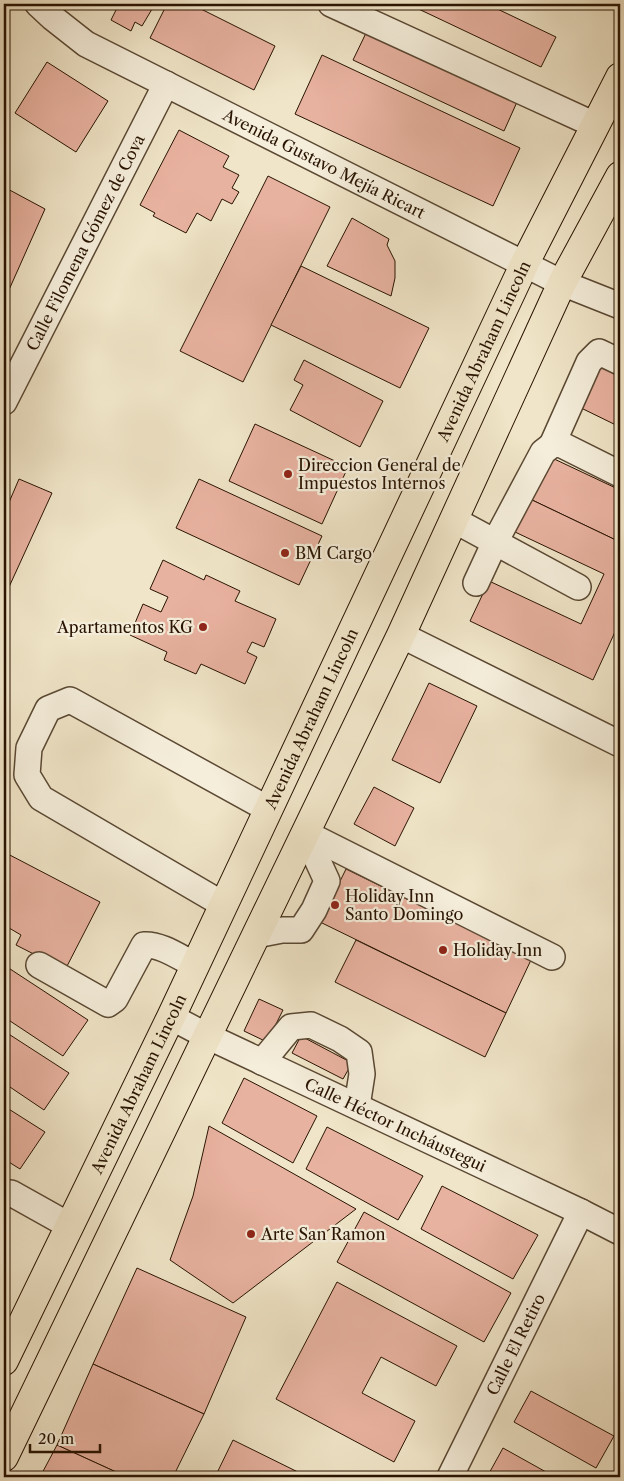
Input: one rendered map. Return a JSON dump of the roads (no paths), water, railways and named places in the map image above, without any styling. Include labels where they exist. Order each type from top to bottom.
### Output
[{"type":"main road","name":"Avenida Abraham Lincoln","points":[[4,1359],[171,1017],[524,263],[620,77]]},
{"type":"main road","points":[[4,1457],[401,635],[562,283],[620,176]]},
{"type":"street","name":"Avenida Gustavo Mejía Ricart","points":[[38,4],[86,44],[562,283],[620,306]]},
{"type":"street","points":[[331,4],[595,125]]},
{"type":"street","name":"Calle Filomena Gómez de Cova","points":[[4,402],[166,84]]},
{"type":"street","points":[[476,583],[495,542],[543,452],[552,445],[589,362],[599,352],[620,362]]},
{"type":"street","points":[[552,445],[560,444],[620,474]]},
{"type":"street","points":[[454,520],[578,586]]},
{"type":"street","points":[[401,635],[620,744]]},
{"type":"street","points":[[224,905],[41,798],[27,775],[29,748],[48,709],[70,700],[268,809]]},
{"type":"street","points":[[256,935],[282,930],[301,930],[314,910],[326,881],[305,833]]},
{"type":"street","points":[[305,833],[552,957]]},
{"type":"street","points":[[39,964],[108,1004],[116,999],[144,945],[151,944],[159,947],[195,965]]},
{"type":"street","name":"Calle Héctor Incháustegui","points":[[171,1017],[207,1036],[620,1232]]},
{"type":"street","points":[[262,1062],[291,1027],[311,1025],[340,1039],[359,1052],[362,1074],[357,1106]]},
{"type":"street","points":[[4,1196],[11,1193],[70,1226]]},
{"type":"street","name":"Calle El Retiro","points":[[450,1477],[581,1212]]},
{"type":"place","name":"Direccion General de Impuestos Internos","points":[[288,474]]},
{"type":"place","name":"BM Cargo","points":[[285,553]]},
{"type":"place","name":"Apartamentos KG","points":[[203,627]]},
{"type":"place","name":"Holiday Inn Santo Domingo","points":[[335,905]]},
{"type":"place","name":"Holiday Inn","points":[[443,950]]},
{"type":"place","name":"Arte San Ramon","points":[[251,1234]]}]
